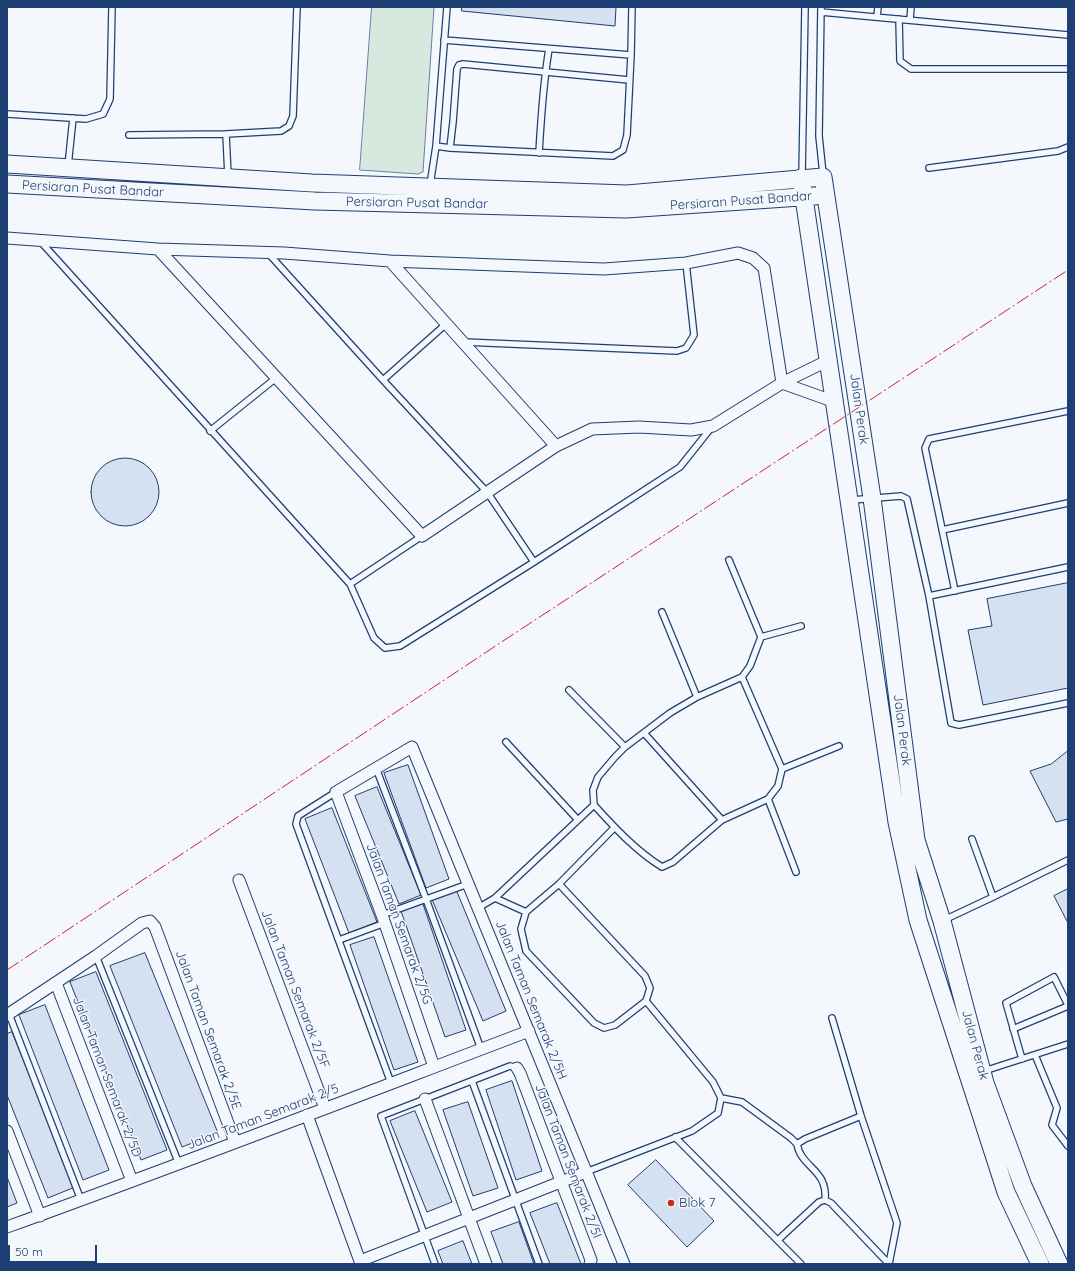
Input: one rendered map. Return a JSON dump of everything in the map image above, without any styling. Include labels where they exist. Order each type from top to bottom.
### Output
[{"type":"main road","name":"Persiaran Pusat Bandar","points":[[7,164],[228,179],[627,194],[824,177]]},
{"type":"main road","name":"Jalan Perak","points":[[824,177],[872,498],[916,840],[942,921],[982,1072],[1023,1186],[1059,1264]]},
{"type":"main road","name":"Jalan Perak","points":[[802,178],[897,822],[918,920],[1006,1192],[1040,1264]]},
{"type":"main road","name":"Persiaran Pusat Bandar","points":[[7,184],[316,201],[626,209],[827,195]]},
{"type":"main road","points":[[836,409],[847,389],[855,385]]},
{"type":"street","points":[[7,238],[158,249],[268,252],[390,262],[604,269],[686,263],[738,254],[752,258],[764,268],[782,383]]},
{"type":"street","points":[[158,249],[422,536],[556,446],[592,429],[639,428],[691,430],[713,426],[782,383],[829,360]]},
{"type":"street","points":[[390,262],[556,446]]},
{"type":"street","points":[[782,383],[836,409]]},
{"type":"street","name":"Jalan Taman Semarak 2/5H","points":[[376,768],[412,747],[624,1264]]},
{"type":"street","points":[[336,792],[376,768]]},
{"type":"street","name":"Jalan Taman Semarak 2/5G","points":[[336,792],[384,919],[434,1067]]},
{"type":"street","name":"Jalan Taman Semarak 2/5F","points":[[238,880],[325,1108]]},
{"type":"street","name":"Jalan Taman Semarak 2/5E","points":[[96,956],[142,923],[150,921],[154,927],[235,1142]]},
{"type":"street","points":[[8,1014],[96,956]]},
{"type":"street","name":"Jalan Taman Semarak 2/5D","points":[[56,983],[132,1181]]},
{"type":"street","name":"Jalan Taman Semarak 2/5","points":[[7,1227],[180,1164],[528,1031]]},
{"type":"street","name":"Jalan Taman Semarak 2/5I","points":[[517,1068],[562,1182],[591,1260],[590,1264]]},
{"type":"street","points":[[425,1099],[486,1264]]},
{"type":"street","points":[[307,1115],[360,1263],[586,1172]]},
{"type":"street","points":[[7,1131],[40,1216]]},
{"type":"lane","points":[[7,114],[86,119],[102,114],[110,99],[112,7]]},
{"type":"lane","points":[[129,135],[226,134],[281,131],[289,126],[293,116],[297,7]]},
{"type":"lane","points":[[430,187],[436,146],[447,7]]},
{"type":"lane","points":[[436,146],[450,148],[613,156],[623,150],[627,135],[632,7]]},
{"type":"lane","points":[[802,178],[805,7]]},
{"type":"lane","points":[[877,17],[878,7]]},
{"type":"lane","points":[[910,20],[911,7]]},
{"type":"lane","points":[[824,177],[818,136],[821,9],[877,17],[1068,36]]},
{"type":"lane","points":[[899,19],[900,61],[911,69],[1068,69]]},
{"type":"lane","points":[[444,40],[631,55]]},
{"type":"lane","points":[[539,153],[545,72],[549,49]]},
{"type":"lane","points":[[450,148],[457,69],[463,64],[629,80]]},
{"type":"lane","points":[[68,168],[73,118]]},
{"type":"lane","points":[[226,134],[228,179]]},
{"type":"lane","points":[[929,168],[1058,151],[1068,147]]},
{"type":"lane","points":[[39,240],[210,431],[350,584],[374,638],[385,648],[400,646],[534,562],[680,467],[713,426]]},
{"type":"lane","points":[[268,252],[383,380],[487,492],[534,562]]},
{"type":"lane","points":[[463,342],[677,351],[686,348],[694,335],[686,263]]},
{"type":"lane","points":[[383,380],[446,324]]},
{"type":"lane","points":[[210,431],[276,378]]},
{"type":"lane","points":[[955,590],[925,448],[929,439],[1068,411]]},
{"type":"lane","points":[[849,501],[901,496],[907,499],[929,596],[951,723],[959,725],[1068,703]]},
{"type":"lane","points":[[942,530],[1068,503]]},
{"type":"lane","points":[[350,584],[422,536]]},
{"type":"lane","points":[[729,560],[761,637],[750,666],[742,677],[697,697],[670,713],[625,747],[598,777],[594,790],[594,805],[614,828],[652,861],[662,867],[673,862],[722,820],[768,799],[778,786],[782,769],[742,677]]},
{"type":"lane","points":[[929,596],[1068,566]]},
{"type":"lane","points":[[662,612],[697,697]]},
{"type":"lane","points":[[761,637],[801,626]]},
{"type":"lane","points":[[569,690],[625,747]]},
{"type":"lane","points":[[644,733],[722,820]]},
{"type":"lane","points":[[506,742],[578,820]]},
{"type":"lane","points":[[782,769],[839,746]]},
{"type":"lane","points":[[376,768],[481,1049]]},
{"type":"lane","points":[[336,792],[298,816],[296,821],[391,1083]]},
{"type":"lane","points":[[768,799],[796,872]]},
{"type":"lane","points":[[478,908],[495,898],[594,805]]},
{"type":"lane","points":[[559,884],[645,976],[650,988],[646,1002],[615,1024],[604,1028],[594,1023],[526,951],[521,929],[526,912],[559,884],[614,828]]},
{"type":"lane","points":[[972,839],[993,897]]},
{"type":"lane","points":[[942,921],[1068,860]]},
{"type":"lane","points":[[338,940],[426,899],[468,884]]},
{"type":"lane","points":[[495,898],[526,912]]},
{"type":"lane","points":[[96,956],[180,1164]]},
{"type":"lane","points":[[1013,1029],[1068,1006],[1054,977],[1006,1003],[1013,1029],[1022,1059]]},
{"type":"lane","points":[[586,1172],[692,1131],[718,1113],[721,1098],[713,1082],[646,1002]]},
{"type":"lane","points":[[8,1014],[81,1200]]},
{"type":"lane","points":[[832,1018],[860,1116],[897,1223],[889,1264]]},
{"type":"lane","points":[[982,1072],[1068,1044]]},
{"type":"lane","points":[[1035,1055],[1057,1108],[1052,1125],[1068,1146]]},
{"type":"lane","points":[[435,1264],[381,1116],[510,1066],[517,1068]]},
{"type":"lane","points":[[472,1081],[539,1264]]},
{"type":"lane","points":[[721,1098],[742,1102],[791,1138],[797,1144],[801,1155],[824,1182],[826,1193],[825,1200]]},
{"type":"lane","points":[[797,1144],[805,1139],[860,1116]]},
{"type":"lane","points":[[675,1137],[801,1264]]},
{"type":"lane","points":[[778,1240],[819,1202],[825,1200],[831,1203],[889,1264]]},
{"type":"shaded area","points":[[372,7],[434,7],[423,172],[418,174],[360,170]]},
{"type":"building","points":[[462,7],[616,7],[615,26],[462,11]]},
{"type":"building","points":[[118,458],[132,458],[144,463],[154,473],[159,485],[159,499],[154,511],[144,521],[132,526],[118,526],[106,521],[96,511],[91,499],[91,485],[96,473],[106,463]]},
{"type":"building","points":[[1068,583],[1068,688],[983,705],[968,630],[992,626],[987,599]]},
{"type":"building","points":[[1068,751],[1068,819],[1056,822],[1030,771],[1051,764]]},
{"type":"building","points":[[408,765],[449,879],[426,888],[384,773]]},
{"type":"building","points":[[377,787],[421,895],[399,904],[355,796]]},
{"type":"building","points":[[332,808],[377,922],[349,933],[305,819]]},
{"type":"building","points":[[455,887],[506,1011],[483,1021],[431,897]]},
{"type":"building","points":[[1068,889],[1068,923],[1054,896]]},
{"type":"building","points":[[423,904],[466,1030],[445,1037],[401,911]]},
{"type":"building","points":[[374,937],[418,1062],[394,1070],[350,945]]},
{"type":"building","points":[[145,953],[218,1133],[182,1147],[110,966]]},
{"type":"building","points":[[96,972],[167,1150],[141,1160],[70,982]]},
{"type":"building","points":[[45,1005],[109,1170],[83,1180],[19,1015]]},
{"type":"building","points":[[12,1032],[75,1187],[48,1198],[7,1095],[7,1034]]},
{"type":"building","points":[[512,1081],[542,1171],[516,1180],[486,1090]]},
{"type":"building","points":[[468,1102],[498,1188],[473,1196],[443,1110]]},
{"type":"building","points":[[415,1111],[452,1202],[427,1212],[390,1121]]},
{"type":"building","name":"Blok 7","points":[[656,1160],[714,1221],[687,1247],[628,1185]]},
{"type":"building","points":[[7,1177],[17,1203],[7,1207]]},
{"type":"building","points":[[557,1203],[581,1264],[550,1264],[530,1213]]},
{"type":"building","points":[[519,1222],[534,1264],[503,1264],[491,1232]]},
{"type":"building","points":[[463,1241],[472,1264],[443,1264],[438,1251]]},
{"type":"power","points":[[7,970],[497,645],[1068,270]]},
{"type":"place","name":"Blok 7","points":[[671,1203]]}]
